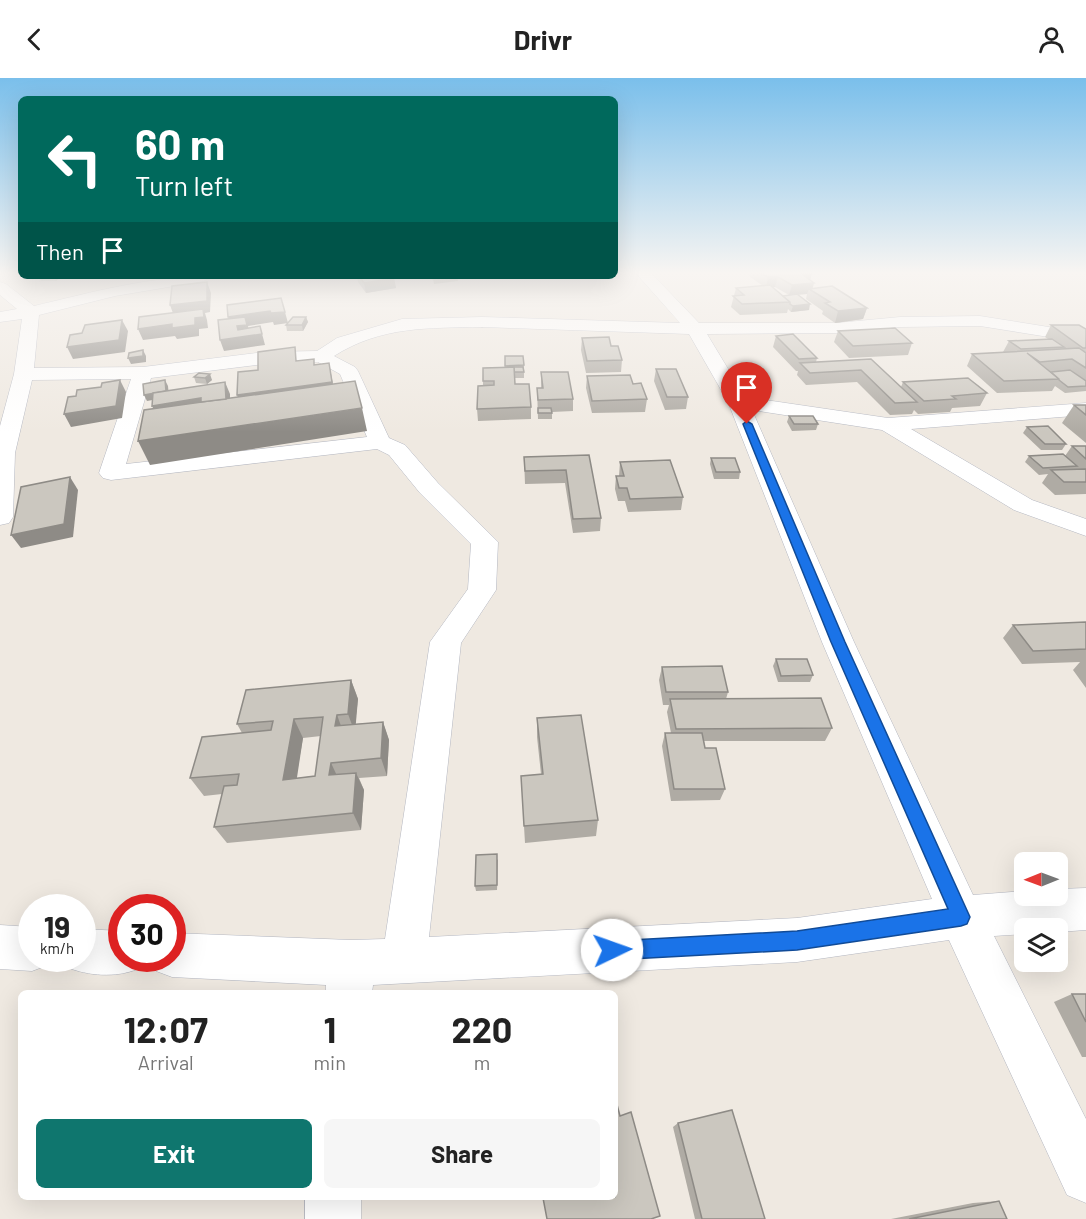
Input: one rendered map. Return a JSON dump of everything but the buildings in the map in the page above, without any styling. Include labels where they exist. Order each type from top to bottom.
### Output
[{"type":"street","points":[[0,517],[4,453],[24,374],[30,325]]},
{"type":"street","points":[[24,374],[142,373],[265,358],[321,356],[343,342],[398,325]]},
{"type":"street","points":[[581,325],[695,329],[836,328],[865,325]]},
{"type":"street","points":[[692,325],[738,402],[838,642],[961,917],[1086,1176]]},
{"type":"street","points":[[1006,325],[1086,338]]},
{"type":"street","points":[[321,356],[348,372],[380,442]]},
{"type":"street","points":[[142,373],[111,473],[380,442],[397,450],[429,489],[485,542],[482,590],[446,642],[404,962]]},
{"type":"street","points":[[738,402],[888,424],[1086,409]]},
{"type":"street","points":[[888,424],[1023,505],[1086,528]]},
{"type":"street","points":[[186,957],[350,978],[404,962],[797,940],[961,917],[1086,909]]},
{"type":"street","points":[[0,947],[18,948]]},
{"type":"street","points":[[333,1200],[333,1219]]},
{"type":"route","points":[[612,950],[797,940],[961,917],[838,642],[747,424]]}]
